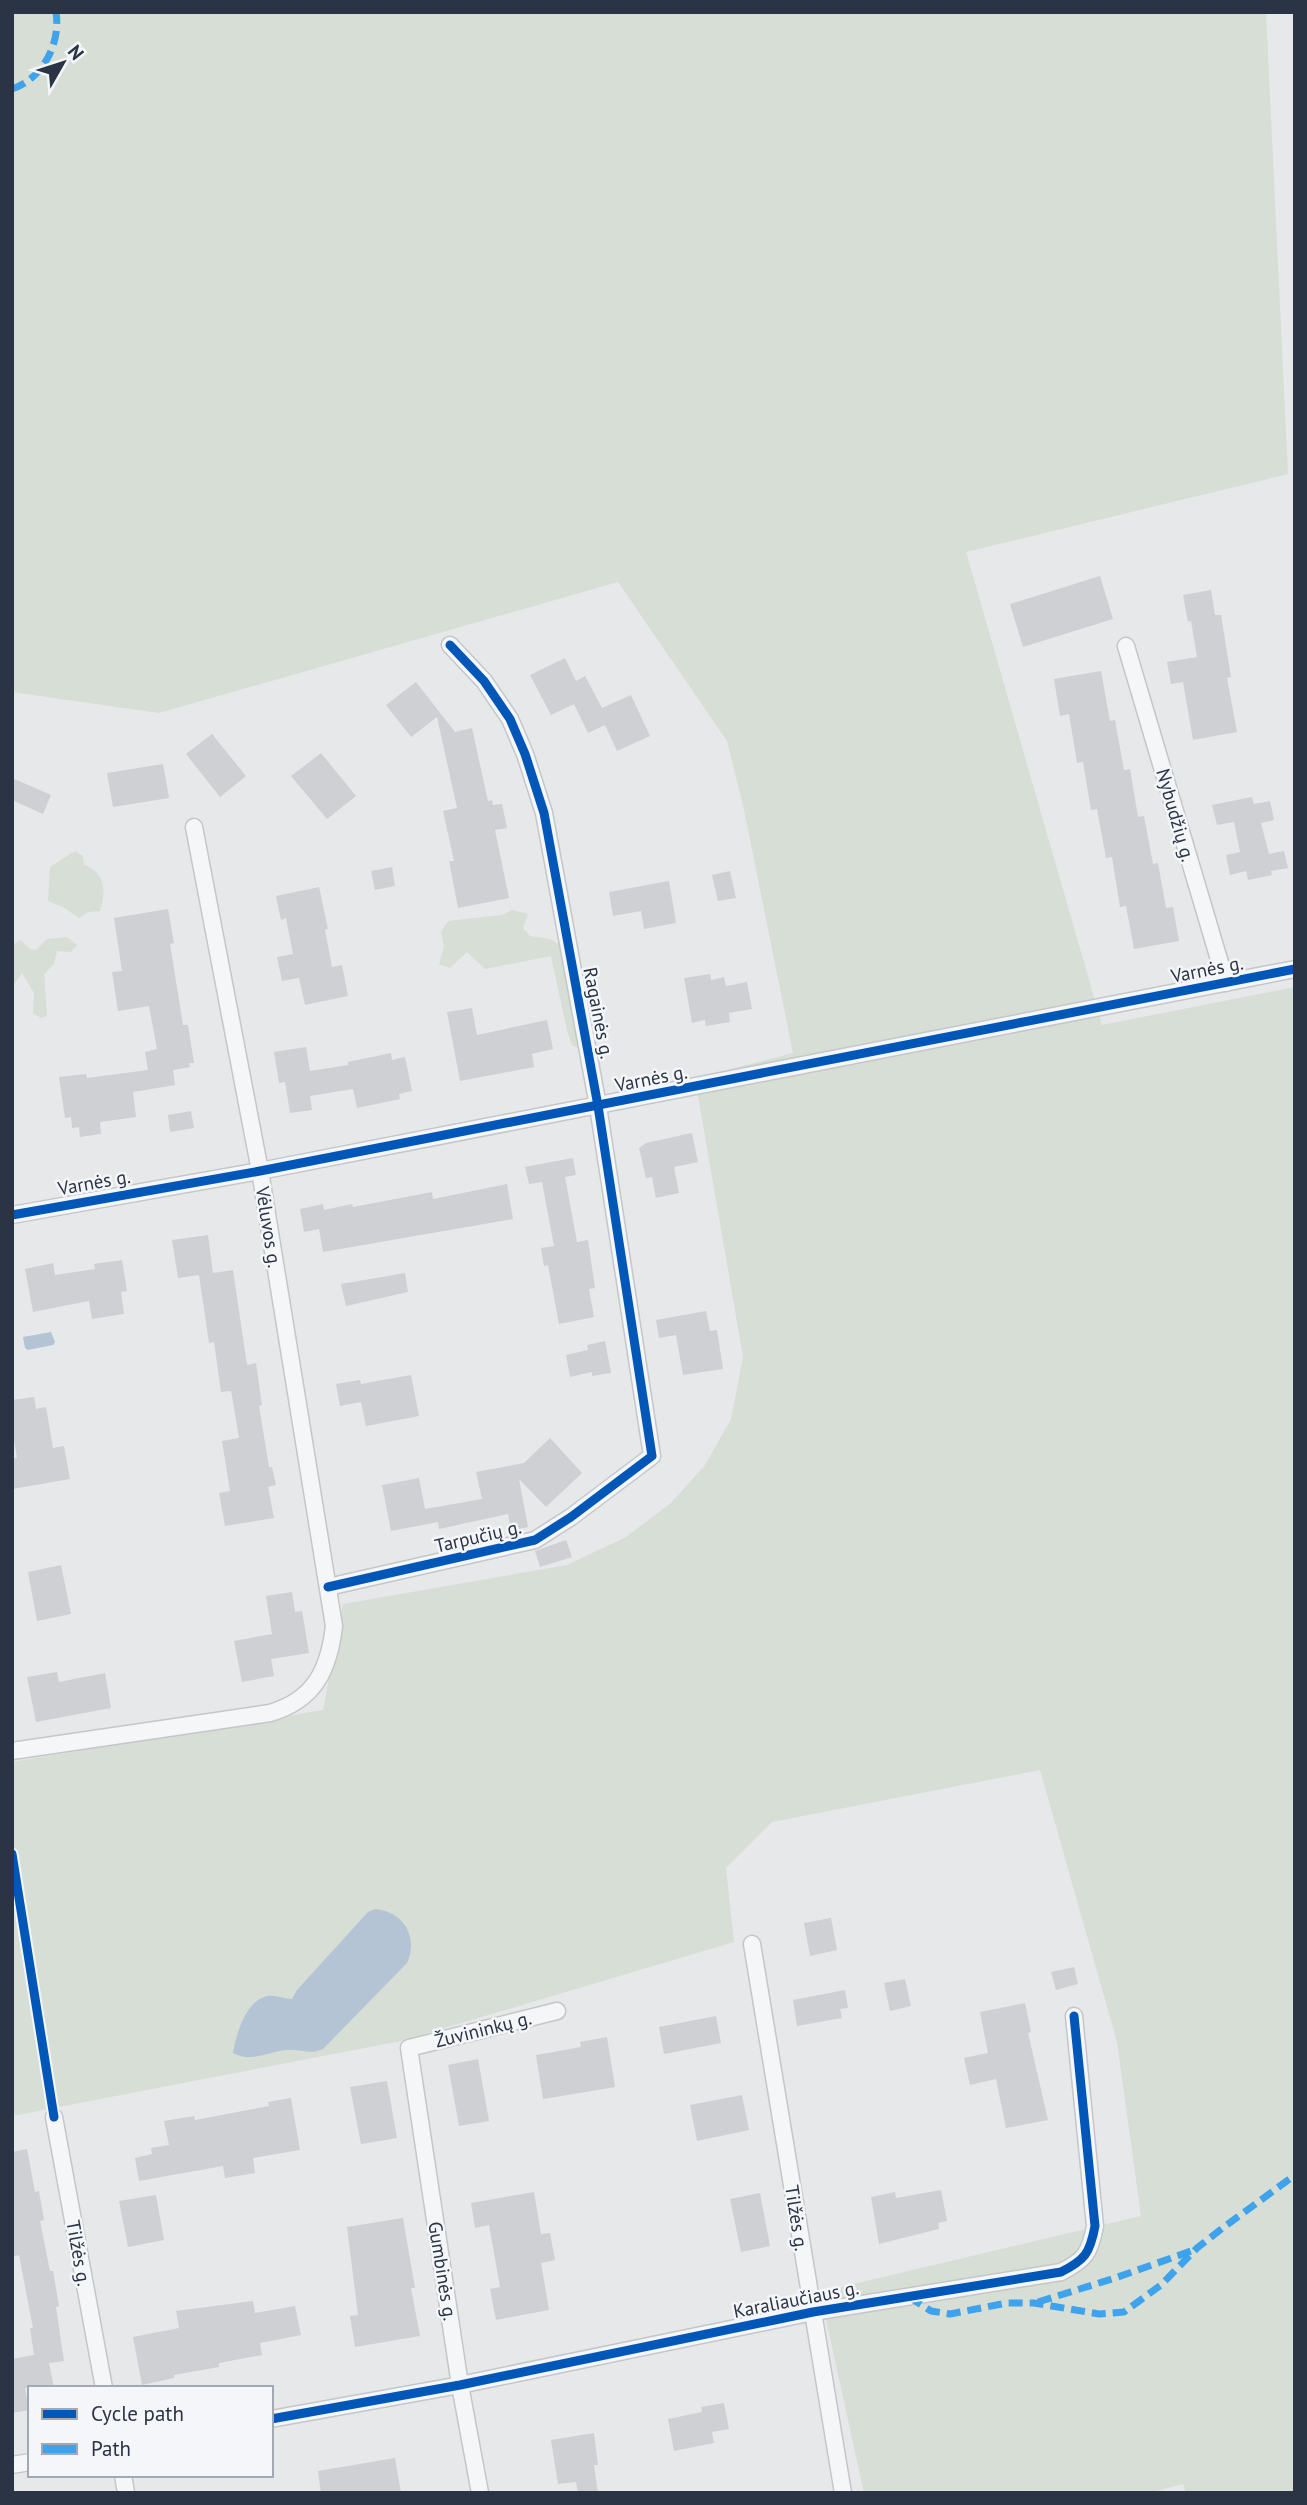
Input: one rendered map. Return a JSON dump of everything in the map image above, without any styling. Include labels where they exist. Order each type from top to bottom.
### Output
[{"type":"street","name":"Ragainės g.","points":[[450,645],[484,681],[510,719],[525,754],[544,813],[598,1106],[652,1456]]},
{"type":"street","name":"Nybudžių g.","points":[[1126,646],[1226,984]]},
{"type":"street","name":"Vėluvos g.","points":[[194,827],[260,1171],[328,1587]]},
{"type":"street","name":"Varnės g.","points":[[12,1214],[260,1171],[1295,970]]},
{"type":"street","name":"Tarpučių g.","points":[[328,1587],[536,1540],[652,1456]]},
{"type":"street","points":[[12,1751],[256,1715],[286,1708],[300,1700],[323,1674],[331,1651],[334,1626],[328,1587]]},
{"type":"street","name":"Tilžės g.","points":[[752,1944],[843,2493]]},
{"type":"street","name":"Žuvininkų g.","points":[[409,2048],[557,2011]]},
{"type":"street","name":"Karaliaučiaus g.","points":[[273,2419],[460,2385],[813,2312],[1061,2272],[1080,2263],[1091,2247],[1095,2226],[1074,2016]]},
{"type":"street","name":"Gumbinės g.","points":[[409,2048],[460,2385],[480,2493]]},
{"type":"street","name":"Tilžės g.","points":[[54,2117],[104,2386]]},
{"type":"shaded area","points":[[12,12],[1266,12],[1288,474],[966,552],[1102,1025],[1295,987],[1295,2493],[1186,2493],[1183,2484],[1149,2493],[864,2493],[820,2292],[1141,2216],[1117,2042],[1040,1770],[772,1822],[726,1868],[734,1942],[401,2041],[12,2116],[12,1762],[323,1710],[343,1604],[567,1565],[626,1537],[671,1503],[705,1465],[731,1419],[743,1357],[695,1078],[793,1053],[744,810],[727,741],[618,582],[159,713],[12,692]]},
{"type":"shaded area","points":[[75,851],[83,856],[84,865],[97,873],[103,884],[100,911],[88,912],[79,918],[48,901],[50,867]]},
{"type":"shaded area","points":[[512,910],[528,914],[523,928],[530,936],[550,939],[562,946],[581,1049],[572,1045],[567,1030],[551,956],[485,969],[467,952],[450,968],[439,964],[444,947],[441,932],[448,921],[502,915]]},
{"type":"shaded area","points":[[67,937],[77,945],[71,952],[57,951],[54,964],[44,974],[47,1016],[41,1018],[33,1013],[34,993],[22,973],[12,987],[12,945],[21,940],[30,949],[36,950],[47,939]]},
{"type":"water","points":[[51,1332],[55,1342],[53,1345],[28,1350],[25,1348],[23,1337]]},
{"type":"water","points":[[375,1909],[394,1915],[406,1927],[411,1944],[407,1963],[323,2049],[312,2052],[283,2050],[247,2057],[233,2053],[243,2019],[254,2004],[268,1996],[292,1999],[297,1990],[368,1912]]},
{"type":"building","points":[[1100,576],[1113,619],[1023,647],[1010,604]]},
{"type":"building","points":[[1211,590],[1215,615],[1221,615],[1231,677],[1227,678],[1237,732],[1193,740],[1183,682],[1171,684],[1167,662],[1197,657],[1183,595]]},
{"type":"building","points":[[565,658],[576,681],[585,676],[602,708],[631,695],[650,736],[617,751],[605,725],[588,733],[574,704],[551,715],[530,675]]},
{"type":"building","points":[[1101,671],[1110,721],[1115,720],[1124,770],[1130,769],[1138,817],[1144,816],[1153,864],[1158,863],[1166,908],[1173,907],[1179,941],[1134,949],[1126,906],[1120,907],[1112,857],[1106,858],[1097,809],[1091,810],[1083,762],[1077,763],[1069,714],[1060,716],[1054,679]]},
{"type":"building","points":[[416,682],[455,732],[472,728],[488,801],[492,800],[493,805],[502,804],[507,828],[495,830],[509,898],[458,908],[449,861],[454,861],[443,811],[457,808],[437,717],[411,737],[386,705]]},
{"type":"building","points":[[212,734],[246,776],[220,797],[186,754]]},
{"type":"building","points":[[321,753],[356,796],[327,819],[291,776]]},
{"type":"building","points":[[163,764],[169,798],[113,807],[107,773]]},
{"type":"building","points":[[12,778],[51,795],[43,814],[12,800]]},
{"type":"building","points":[[1252,797],[1254,804],[1270,801],[1274,820],[1261,823],[1269,854],[1284,851],[1288,868],[1271,871],[1272,875],[1248,880],[1246,871],[1230,875],[1226,855],[1240,852],[1234,822],[1217,825],[1212,805]]},
{"type":"building","points":[[392,867],[395,886],[375,890],[371,871]]},
{"type":"building","points":[[730,871],[736,898],[718,901],[712,875]]},
{"type":"building","points":[[669,881],[676,923],[644,929],[641,911],[613,916],[609,892]]},
{"type":"building","points":[[319,887],[328,929],[325,930],[332,967],[342,965],[348,996],[305,1005],[299,978],[282,981],[277,957],[293,954],[286,918],[281,920],[276,896]]},
{"type":"building","points":[[168,909],[174,943],[170,944],[183,1025],[188,1025],[194,1063],[189,1063],[190,1067],[173,1070],[175,1085],[133,1092],[136,1117],[100,1122],[101,1134],[80,1137],[79,1127],[72,1128],[71,1117],[65,1118],[59,1077],[86,1074],[87,1078],[148,1070],[145,1052],[157,1049],[149,1006],[118,1011],[112,972],[122,971],[114,918]]},
{"type":"building","points":[[710,974],[711,980],[724,977],[726,986],[747,982],[752,1009],[729,1013],[730,1022],[706,1026],[705,1020],[692,1023],[684,978]]},
{"type":"building","points":[[472,1008],[477,1035],[547,1020],[553,1049],[532,1054],[534,1067],[460,1081],[447,1012]]},
{"type":"building","points":[[306,1047],[310,1071],[348,1065],[348,1062],[391,1053],[392,1060],[405,1057],[412,1091],[399,1094],[400,1099],[357,1108],[353,1089],[310,1096],[312,1110],[290,1113],[285,1082],[279,1083],[274,1052]]},
{"type":"building","points":[[191,1111],[194,1128],[170,1132],[168,1115]]},
{"type":"building","points":[[692,1133],[698,1162],[674,1167],[679,1193],[656,1198],[652,1177],[646,1178],[639,1148],[646,1143]]},
{"type":"building","points":[[573,1158],[576,1175],[565,1177],[577,1242],[588,1240],[595,1288],[589,1289],[594,1317],[559,1324],[548,1265],[544,1266],[541,1248],[554,1246],[542,1182],[529,1184],[525,1167]]},
{"type":"building","points":[[507,1184],[513,1219],[323,1252],[319,1229],[304,1232],[300,1209],[323,1204],[324,1210],[352,1204],[353,1207],[432,1192],[433,1199]]},
{"type":"building","points":[[208,1235],[213,1273],[233,1270],[247,1365],[256,1363],[262,1405],[259,1406],[269,1467],[272,1467],[276,1485],[268,1487],[274,1518],[225,1526],[219,1493],[230,1491],[222,1441],[239,1438],[232,1396],[231,1391],[221,1392],[214,1342],[209,1343],[199,1275],[178,1278],[172,1240]]},
{"type":"building","points":[[122,1260],[127,1291],[121,1292],[124,1314],[92,1319],[89,1301],[33,1312],[25,1269],[53,1263],[55,1275],[95,1269],[94,1264]]},
{"type":"building","points":[[405,1273],[408,1292],[346,1306],[341,1284]]},
{"type":"building","points":[[706,1311],[710,1331],[717,1330],[723,1369],[683,1375],[676,1335],[659,1338],[656,1320]]},
{"type":"building","points":[[605,1341],[611,1373],[592,1376],[592,1372],[570,1377],[566,1355],[588,1350],[587,1345]]},
{"type":"building","points":[[411,1375],[419,1416],[366,1426],[361,1402],[340,1406],[336,1384],[360,1380],[361,1384]]},
{"type":"building","points":[[34,1397],[36,1409],[46,1407],[53,1448],[64,1446],[70,1479],[12,1489],[12,1458],[17,1458],[12,1429],[12,1400]]},
{"type":"building","points":[[550,1438],[582,1473],[546,1507],[519,1479],[528,1527],[511,1531],[508,1514],[439,1529],[438,1522],[391,1531],[382,1485],[419,1478],[425,1509],[482,1499],[476,1472],[524,1463]]},
{"type":"building","points":[[566,1540],[572,1557],[540,1567],[535,1551]]},
{"type":"building","points":[[61,1565],[71,1614],[37,1621],[28,1572]]},
{"type":"building","points":[[292,1592],[295,1612],[302,1611],[309,1653],[271,1659],[274,1676],[242,1682],[234,1641],[272,1634],[266,1596]]},
{"type":"building","points":[[57,1672],[59,1682],[105,1673],[111,1708],[36,1722],[27,1677]]},
{"type":"building","points":[[831,1918],[837,1950],[810,1956],[804,1923]]},
{"type":"building","points":[[1074,1967],[1078,1984],[1056,1990],[1051,1972]]},
{"type":"building","points":[[905,1979],[911,2006],[890,2011],[884,1983]]},
{"type":"building","points":[[845,1990],[848,2008],[840,2009],[842,2018],[797,2026],[793,2000]]},
{"type":"building","points":[[1025,2003],[1031,2032],[1028,2033],[1048,2120],[1006,2128],[996,2079],[970,2085],[964,2058],[988,2053],[980,2012]]},
{"type":"building","points":[[716,2016],[721,2043],[664,2054],[659,2027]]},
{"type":"building","points":[[607,2037],[615,2087],[543,2099],[536,2055],[581,2047],[580,2042]]},
{"type":"building","points":[[478,2059],[489,2121],[459,2126],[448,2065]]},
{"type":"building","points":[[387,2081],[397,2138],[361,2144],[350,2087]]},
{"type":"building","points":[[742,2095],[749,2130],[697,2141],[690,2105]]},
{"type":"building","points":[[291,2098],[300,2150],[253,2158],[255,2173],[225,2178],[223,2166],[139,2181],[135,2158],[152,2154],[151,2148],[169,2145],[164,2121],[194,2116],[195,2120],[269,2106],[268,2102]]},
{"type":"building","points":[[27,2149],[35,2192],[39,2191],[44,2220],[40,2221],[59,2306],[56,2307],[64,2361],[49,2363],[54,2386],[28,2386],[25,2388],[28,2410],[12,2413],[12,2359],[34,2355],[30,2328],[33,2328],[19,2255],[12,2257],[12,2152]]},
{"type":"building","points":[[941,2190],[947,2221],[938,2223],[939,2229],[879,2244],[871,2197],[895,2192],[896,2198]]},
{"type":"building","points":[[534,2192],[541,2234],[550,2233],[555,2260],[541,2263],[549,2310],[496,2320],[490,2289],[500,2287],[489,2225],[475,2228],[471,2203]]},
{"type":"building","points":[[760,2193],[770,2246],[741,2252],[730,2199]]},
{"type":"building","points":[[156,2195],[164,2240],[128,2247],[119,2201]]},
{"type":"building","points":[[403,2218],[420,2336],[355,2347],[350,2316],[358,2315],[347,2227]]},
{"type":"building","points":[[253,2301],[255,2313],[295,2306],[301,2335],[260,2343],[262,2355],[219,2363],[219,2367],[174,2375],[174,2378],[142,2385],[133,2337],[179,2328],[176,2311]]},
{"type":"building","points":[[724,2403],[729,2429],[712,2432],[714,2443],[674,2451],[668,2419],[702,2412],[701,2407]]},
{"type":"building","points":[[594,2433],[598,2465],[594,2465],[598,2493],[578,2493],[576,2482],[558,2484],[551,2440]]},
{"type":"building","points":[[395,2458],[401,2493],[321,2493],[318,2471]]},
{"type":"marked path","points":[[12,89],[33,77],[48,58],[56,36],[56,12]]},
{"type":"marked path","points":[[909,2297],[931,2311],[950,2314],[1007,2303],[1034,2303],[1099,2314],[1124,2312],[1161,2285],[1197,2248],[1295,2175]]},
{"type":"marked path","points":[[1038,2302],[1194,2250]]},
{"type":"cycle path","points":[[328,1587],[535,1540],[571,1517],[652,1456],[598,1106],[544,813],[525,754],[510,719],[484,681],[450,645]]},
{"type":"cycle path","points":[[12,1215],[260,1171],[1295,969]]},
{"type":"cycle path","points":[[12,1854],[54,2117]]},
{"type":"cycle path","points":[[273,2419],[460,2385],[813,2312],[1061,2272],[1076,2264],[1085,2255],[1095,2226],[1074,2016]]}]
